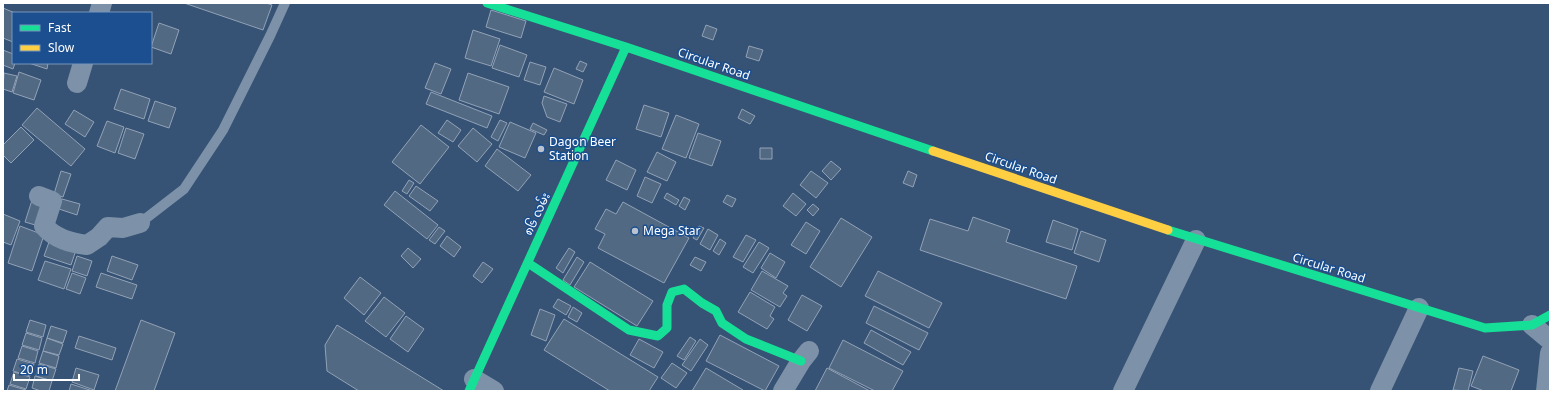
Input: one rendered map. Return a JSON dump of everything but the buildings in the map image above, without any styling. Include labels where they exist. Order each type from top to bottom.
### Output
[{"type":"main road","name":"Circular Road","points":[[487,3],[626,47],[1196,240],[1485,328],[1532,325],[1550,315]]},
{"type":"main road","name":"၈၆ လမ်း","points":[[471,385],[626,47]]},
{"type":"main road","points":[[528,263],[629,330],[658,336],[667,328],[667,305],[672,292],[684,289],[702,303],[716,311],[722,323],[746,339],[805,356]]},
{"type":"street","points":[[77,83],[83,64]]},
{"type":"street","points":[[39,196],[52,201],[44,226],[50,234],[73,244],[87,245],[99,237],[108,227],[123,228],[140,223]]},
{"type":"street","points":[[1123,391],[1196,240]]},
{"type":"street","points":[[1380,391],[1419,308]]},
{"type":"street","points":[[1532,325],[1550,340]]},
{"type":"street","points":[[1546,391],[1550,353]]},
{"type":"street","points":[[783,391],[805,356]]},
{"type":"street","points":[[471,385],[494,391]]},
{"type":"lane","points":[[140,223],[184,189],[223,130],[285,3]]},
{"type":"traffic: fast","points":[[487,3],[626,47],[933,151]]},
{"type":"traffic: fast","points":[[469,391],[626,47]]},
{"type":"traffic: fast","points":[[1168,230],[1485,328],[1532,325],[1550,315]]},
{"type":"traffic: fast","points":[[528,263],[629,330],[658,336],[667,328],[667,305],[672,292],[684,289],[702,303],[716,311],[722,323],[746,339],[801,361]]},
{"type":"traffic: slow","points":[[933,151],[1168,230]]},
{"type":"place","name":"Dagon Beer Station","points":[[541,149]]},
{"type":"place","name":"Mega Star","points":[[635,231]]}]
